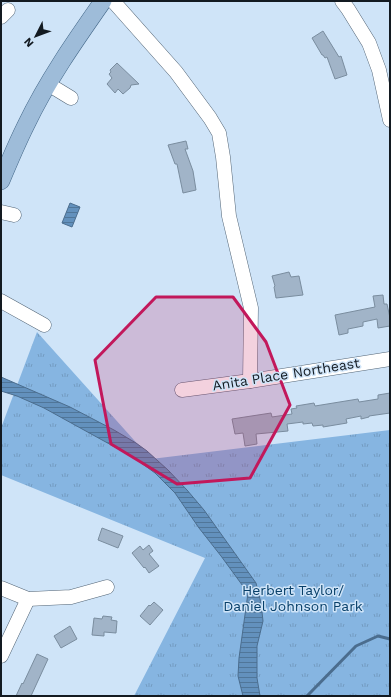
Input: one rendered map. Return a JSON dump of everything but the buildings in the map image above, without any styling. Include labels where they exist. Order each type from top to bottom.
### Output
[{"type":"main road","points":[[1,181],[26,125],[48,84],[70,47],[103,1]]},
{"type":"street","points":[[113,1],[176,72],[210,118],[219,134],[229,216],[251,308],[250,380]]},
{"type":"street","points":[[342,1],[369,42],[379,70],[390,120]]},
{"type":"street","points":[[48,84],[71,98]]},
{"type":"street","points":[[1,301],[44,325]]},
{"type":"street","name":"Anita Place Northeast","points":[[182,390],[390,358]]},
{"type":"street","points":[[1,588],[28,599],[71,597],[106,588]]},
{"type":"street","points":[[1,656],[28,599]]},
{"type":"highlighted area","points":[[156,297],[233,297],[266,342],[290,405],[250,478],[177,484],[111,444],[95,360]]},
{"type":"green space","name":"Herbert Taylor/ Daniel Johnson Park","points":[[37,332],[151,459],[390,430],[390,696],[134,696],[205,558],[1,475],[1,428]]},
{"type":"shaded area","points":[[70,203],[80,207],[72,227],[62,223]]},
{"type":"shaded area","points":[[1,377],[70,407],[136,443],[168,470],[204,510],[256,583],[261,603],[263,621],[257,646],[257,678],[260,696],[243,696],[238,676],[248,593],[199,528],[175,493],[155,473],[133,457],[44,408],[17,396],[1,391]]},
{"type":"waterway","points":[[307,696],[356,646],[378,636],[390,639]]}]
